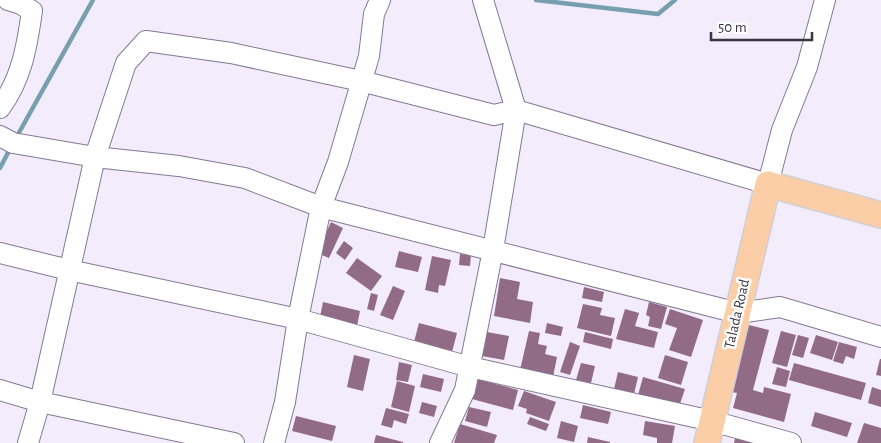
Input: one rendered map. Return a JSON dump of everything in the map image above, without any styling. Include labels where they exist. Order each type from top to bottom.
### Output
[{"type":"main road","points":[[768,184],[881,215]]},
{"type":"main road","name":"Talada Road","points":[[709,432],[768,184]]},
{"type":"street","points":[[0,108],[10,95],[26,56],[32,11],[8,0]]},
{"type":"street","points":[[274,443],[285,402],[298,319],[321,206],[338,162],[370,56],[374,14],[380,0]]},
{"type":"street","points":[[440,443],[465,390],[493,250],[516,110],[483,0]]},
{"type":"street","points":[[28,443],[40,402],[95,158],[126,63],[146,42],[231,53],[361,81],[494,115],[516,110],[768,184],[782,130],[807,67],[825,0]]},
{"type":"street","points":[[0,136],[12,143],[95,158],[178,166],[246,178],[321,206],[738,313],[780,307],[881,337]]},
{"type":"street","points":[[0,253],[69,270],[298,319],[709,432],[791,443]]},
{"type":"street","points":[[0,390],[40,402],[234,443]]},
{"type":"building","points":[[331,222],[343,228],[329,258],[317,253]]},
{"type":"building","points":[[344,241],[353,248],[345,260],[336,253]]},
{"type":"building","points":[[399,251],[422,257],[418,272],[395,267]]},
{"type":"building","points":[[460,254],[471,255],[470,266],[459,265]]},
{"type":"building","points":[[432,256],[451,260],[445,286],[439,285],[438,293],[425,290]]},
{"type":"building","points":[[357,258],[382,276],[371,291],[346,273]]},
{"type":"building","points":[[500,278],[520,282],[517,299],[533,302],[530,323],[494,316]]},
{"type":"building","points":[[393,286],[405,291],[393,320],[380,315]]},
{"type":"building","points":[[584,287],[604,292],[602,302],[582,298]]},
{"type":"building","points":[[371,293],[378,295],[374,311],[367,309]]},
{"type":"building","points":[[323,302],[360,311],[357,326],[320,317]]},
{"type":"building","points":[[649,302],[667,307],[661,329],[648,326],[650,317],[646,315]]},
{"type":"building","points":[[583,304],[602,308],[600,315],[615,318],[611,336],[577,328]]},
{"type":"building","points":[[625,309],[639,313],[635,326],[658,332],[654,348],[616,339]]},
{"type":"building","points":[[670,309],[703,320],[691,357],[669,350],[677,328],[665,324]]},
{"type":"building","points":[[419,323],[457,333],[452,352],[414,342]]},
{"type":"building","points":[[547,323],[563,327],[561,336],[545,333]]},
{"type":"building","points":[[749,325],[769,330],[753,390],[763,393],[764,387],[791,394],[784,422],[733,408],[737,393],[731,392]]},
{"type":"building","points":[[529,331],[540,333],[538,344],[547,346],[545,354],[557,357],[553,377],[520,370]]},
{"type":"building","points":[[781,331],[796,335],[787,367],[772,363]]},
{"type":"building","points":[[487,332],[509,336],[504,360],[482,356]]},
{"type":"building","points":[[585,332],[613,339],[611,349],[583,342]]},
{"type":"building","points":[[798,335],[809,338],[803,358],[792,355]]},
{"type":"building","points":[[816,335],[838,342],[832,360],[810,353]]},
{"type":"building","points":[[570,342],[580,346],[570,375],[560,372]]},
{"type":"building","points":[[839,342],[857,347],[854,359],[846,356],[843,364],[833,361]]},
{"type":"building","points":[[354,355],[370,359],[363,391],[347,387]]},
{"type":"building","points":[[665,355],[688,362],[681,385],[658,378]]},
{"type":"building","points":[[881,359],[881,376],[876,375]]},
{"type":"building","points":[[399,362],[412,365],[408,382],[396,380]]},
{"type":"building","points":[[581,363],[595,366],[591,383],[576,380]]},
{"type":"building","points":[[794,363],[866,383],[861,400],[789,380]]},
{"type":"building","points":[[777,367],[790,371],[786,387],[772,384]]},
{"type":"building","points":[[618,372],[638,377],[634,394],[614,389]]},
{"type":"building","points":[[423,374],[444,379],[441,392],[420,387]]},
{"type":"building","points":[[643,377],[685,389],[679,407],[638,395]]},
{"type":"building","points":[[477,379],[518,390],[513,410],[472,399]]},
{"type":"building","points":[[397,381],[415,386],[409,412],[391,407]]},
{"type":"building","points":[[872,387],[881,390],[881,407],[868,403]]},
{"type":"building","points":[[524,391],[556,402],[549,421],[526,413],[527,409],[518,406]]},
{"type":"building","points":[[422,402],[437,406],[434,417],[419,413]]},
{"type":"building","points":[[583,405],[611,412],[608,424],[580,418]]},
{"type":"building","points":[[469,407],[491,412],[487,427],[465,421]]},
{"type":"building","points":[[386,408],[409,414],[406,424],[394,420],[392,428],[381,425]]},
{"type":"building","points":[[815,412],[852,423],[847,437],[811,426]]},
{"type":"building","points":[[296,416],[336,426],[332,441],[292,431]]},
{"type":"building","points":[[530,417],[549,424],[546,431],[527,424]]},
{"type":"building","points":[[561,421],[578,426],[574,442],[557,438]]},
{"type":"building","points":[[645,421],[675,426],[672,443],[657,443],[657,438],[643,435]]},
{"type":"building","points":[[864,423],[881,428],[881,443],[857,443]]},
{"type":"building","points":[[460,424],[497,435],[494,443],[454,443]]},
{"type":"building","points":[[736,434],[764,443],[734,443]]},
{"type":"building","points":[[376,435],[403,442],[403,443],[374,443]]},
{"type":"building","points":[[588,437],[610,442],[610,443],[587,443]]},
{"type":"waterway","points":[[16,138],[93,0]]},
{"type":"waterway","points":[[536,0],[658,14],[675,0]]},
{"type":"waterway","points":[[0,168],[11,147]]}]
